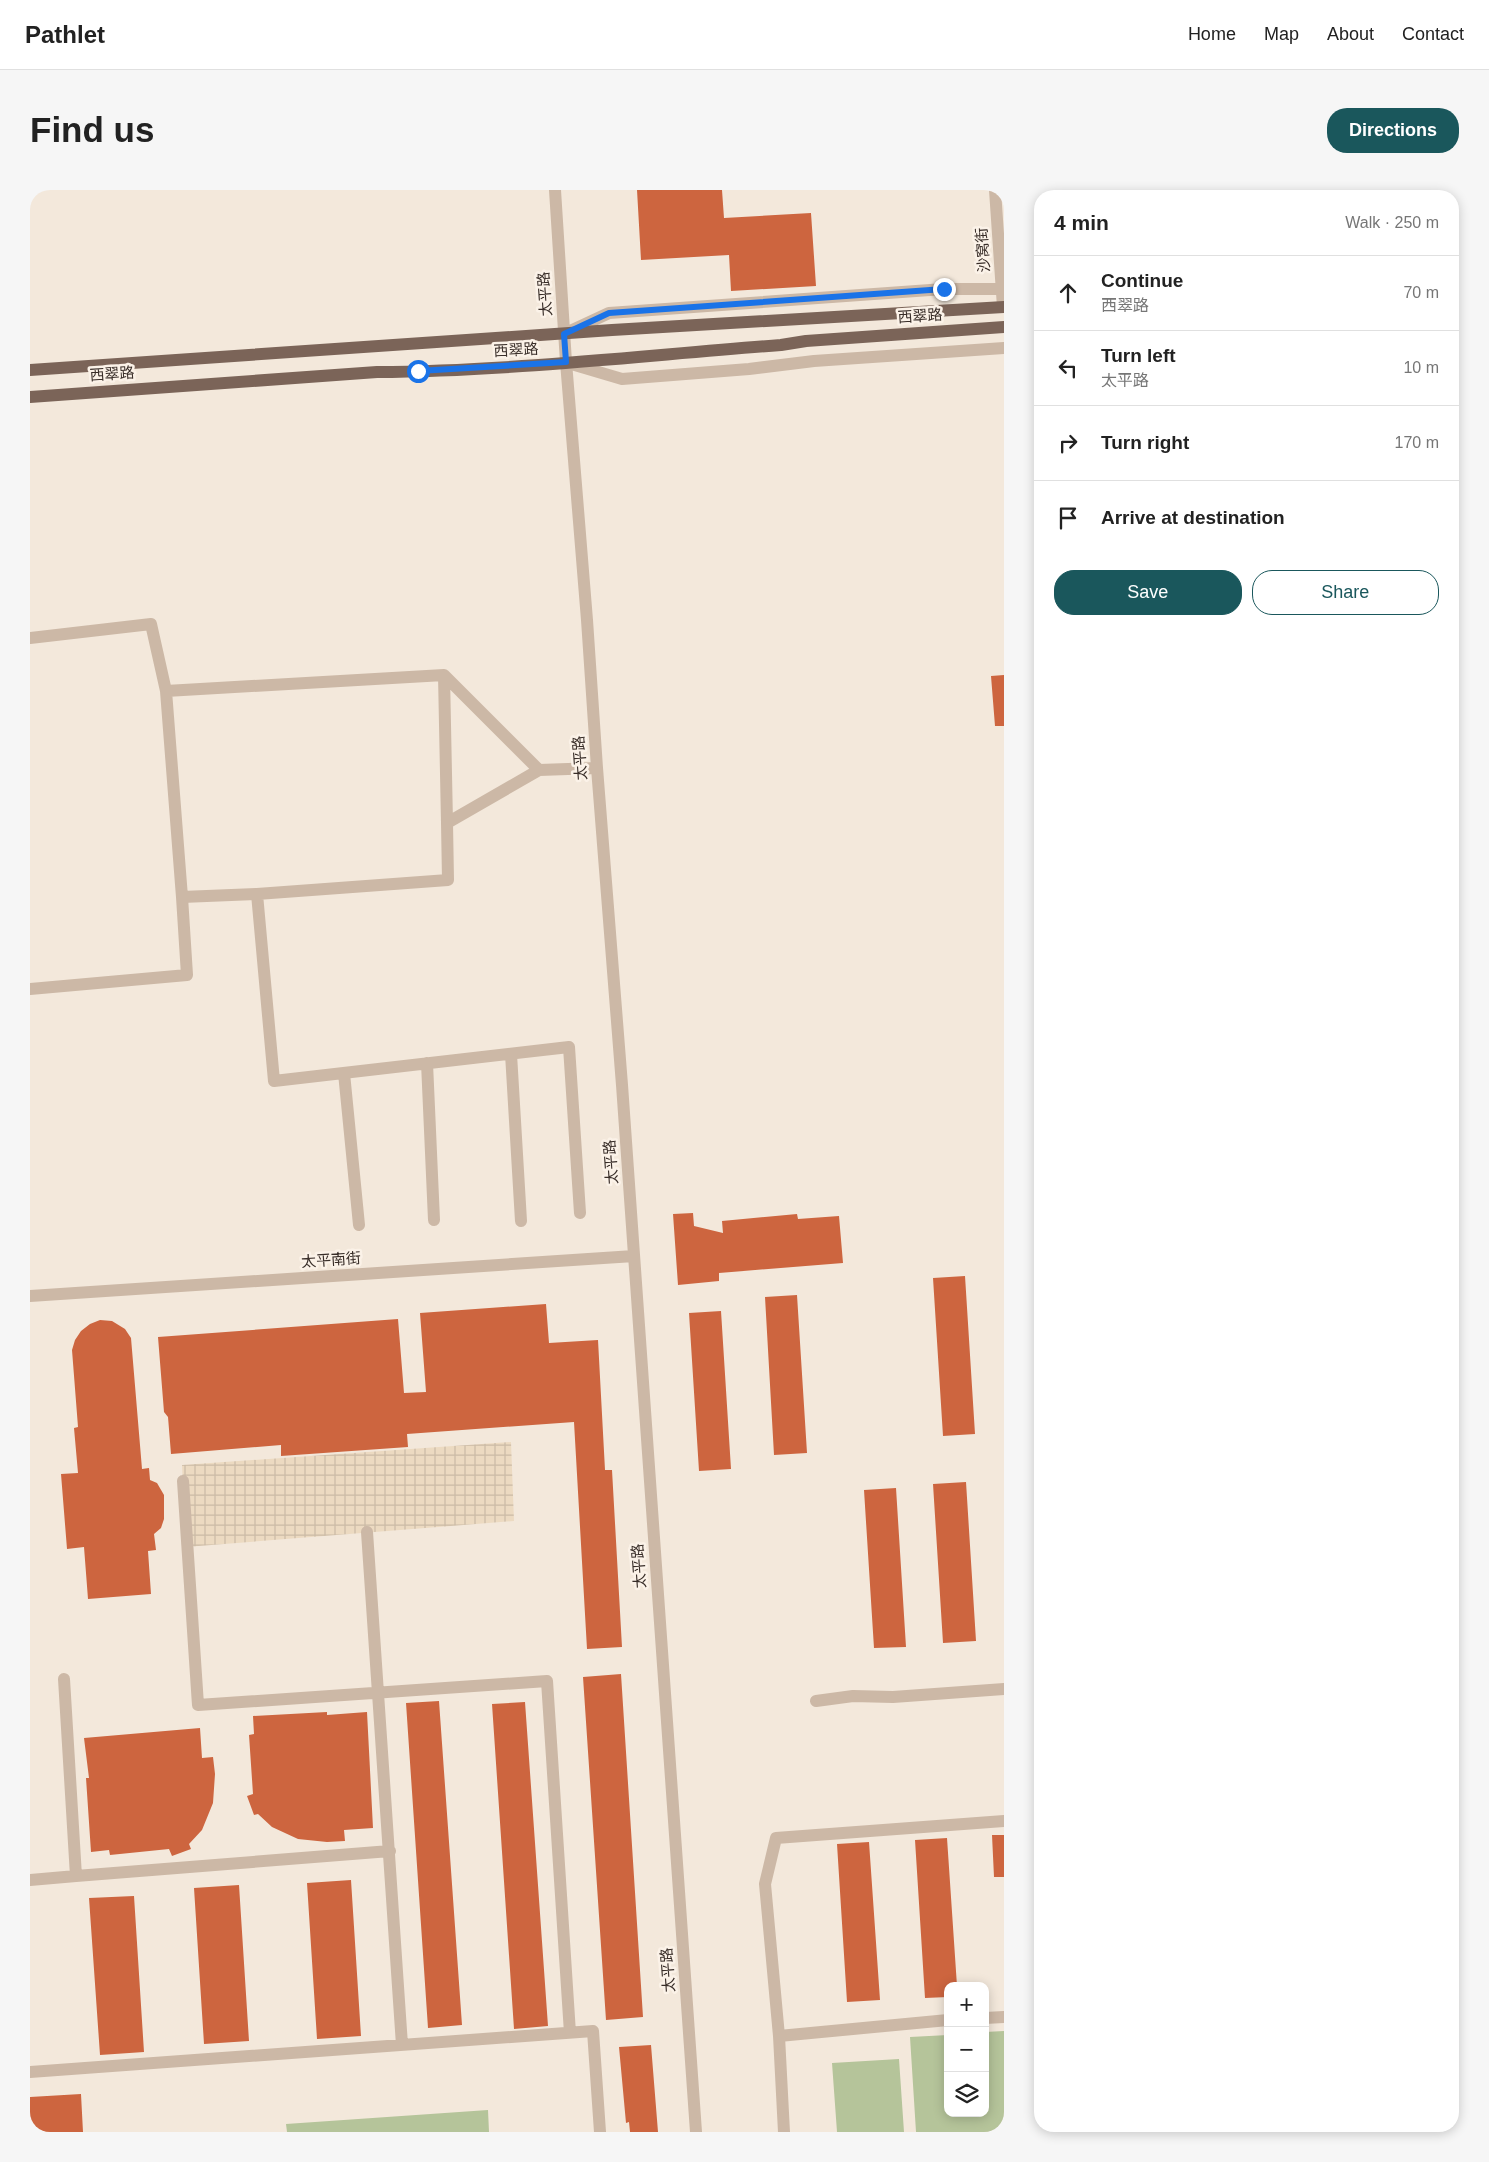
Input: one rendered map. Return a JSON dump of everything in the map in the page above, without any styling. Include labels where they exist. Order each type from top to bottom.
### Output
[{"type":"main road","name":"西翠路","points":[[30,370],[1004,307]]},
{"type":"main road","name":"西翠路","points":[[30,397],[377,372],[566,362],[781,345],[806,340],[1004,326]]},
{"type":"street","name":"太平路","points":[[555,190],[566,362],[634,1256],[696,2132]]},
{"type":"street","name":"沙窝街","points":[[995,190],[1004,307]]},
{"type":"street","points":[[564,334],[609,313],[944,289],[1003,289]]},
{"type":"street","points":[[566,362],[622,378],[749,370],[814,361],[1004,348]]},
{"type":"street","points":[[30,638],[151,624],[166,691],[187,975],[30,989]]},
{"type":"street","points":[[166,691],[444,675],[539,770]]},
{"type":"street","points":[[182,897],[257,894],[448,880],[444,675]]},
{"type":"street","points":[[447,823],[539,770],[597,768]]},
{"type":"street","points":[[257,894],[274,1080],[569,1047],[580,1213]]},
{"type":"street","points":[[511,1054],[520,1220]]},
{"type":"street","points":[[427,1063],[434,1220]]},
{"type":"street","points":[[344,1072],[359,1225]]},
{"type":"street","name":"太平南街","points":[[30,1296],[634,1256]]},
{"type":"street","points":[[183,1481],[198,1705],[548,1681],[570,2033]]},
{"type":"street","points":[[367,1532],[380,1693],[402,2045]]},
{"type":"street","points":[[64,1679],[76,1876]]},
{"type":"street","points":[[816,1701],[853,1696],[893,1697],[1004,1689]]},
{"type":"street","points":[[784,2132],[779,2036],[765,1884],[776,1838],[1004,1821]]},
{"type":"street","points":[[30,1880],[390,1851]]},
{"type":"street","points":[[989,2018],[1004,2017]]},
{"type":"street","points":[[779,2036],[944,2020]]},
{"type":"street","points":[[30,2072],[593,2031],[600,2132]]},
{"type":"green space","points":[[1004,2031],[1004,2132],[916,2132],[910,2037],[944,2035],[944,2117],[989,2117],[989,2032]]},
{"type":"green space","points":[[899,2059],[904,2132],[837,2132],[832,2063]]},
{"type":"green space","points":[[488,2110],[489,2132],[287,2132],[286,2124]]},
{"type":"shaded area","points":[[511,1442],[514,1521],[186,1547],[182,1465]]},
{"type":"building","points":[[637,190],[722,190],[724,218],[811,213],[816,286],[731,291],[729,255],[641,260]]},
{"type":"building","points":[[1004,675],[1004,726],[995,726],[991,676]]},
{"type":"building","points":[[693,1213],[694,1226],[723,1233],[722,1221],[797,1214],[798,1219],[839,1216],[843,1263],[719,1273],[719,1281],[678,1285],[673,1214]]},
{"type":"building","points":[[965,1276],[975,1434],[943,1436],[933,1278]]},
{"type":"building","points":[[797,1295],[807,1453],[774,1455],[765,1297]]},
{"type":"building","points":[[546,1304],[549,1343],[598,1340],[605,1470],[612,1470],[622,1647],[587,1649],[574,1422],[407,1434],[408,1447],[281,1456],[281,1445],[171,1454],[168,1417],[164,1412],[158,1337],[398,1319],[404,1393],[426,1392],[420,1313]]},
{"type":"building","points":[[721,1311],[731,1469],[699,1471],[689,1313]]},
{"type":"building","points":[[100,1320],[112,1321],[125,1329],[131,1338],[142,1469],[149,1468],[150,1480],[157,1483],[164,1495],[164,1519],[161,1528],[154,1534],[156,1550],[148,1551],[151,1594],[88,1599],[84,1547],[67,1549],[61,1474],[78,1473],[74,1428],[78,1427],[72,1350],[75,1340],[81,1331],[90,1324]]},
{"type":"building","points":[[966,1482],[976,1641],[943,1643],[933,1484]]},
{"type":"building","points":[[896,1488],[906,1647],[874,1648],[864,1490]]},
{"type":"building","points":[[621,1674],[643,2017],[606,2020],[583,1677]]},
{"type":"building","points":[[439,1701],[462,2025],[428,2028],[406,1703]]},
{"type":"building","points":[[525,1702],[548,2026],[514,2029],[492,1704]]},
{"type":"building","points":[[327,1712],[327,1715],[367,1712],[373,1828],[344,1830],[345,1841],[327,1842],[298,1839],[272,1827],[258,1814],[254,1815],[247,1796],[253,1794],[249,1735],[254,1734],[253,1716]]},
{"type":"building","points":[[200,1728],[202,1758],[213,1757],[215,1774],[213,1803],[202,1830],[189,1844],[191,1849],[172,1856],[169,1849],[110,1855],[109,1850],[91,1852],[86,1778],[89,1778],[84,1738]]},
{"type":"building","points":[[992,1835],[1004,1835],[1004,1877],[994,1877]]},
{"type":"building","points":[[947,1838],[957,1982],[944,1982],[944,1997],[925,1998],[915,1840]]},
{"type":"building","points":[[869,1842],[880,2000],[847,2002],[837,1844]]},
{"type":"building","points":[[351,1880],[361,2036],[317,2039],[307,1883]]},
{"type":"building","points":[[239,1885],[249,2041],[204,2044],[194,1888]]},
{"type":"building","points":[[134,1896],[144,2052],[100,2055],[89,1898]]},
{"type":"building","points":[[651,2045],[658,2132],[630,2132],[629,2122],[626,2123],[619,2047]]},
{"type":"building","points":[[81,2094],[83,2132],[30,2132],[30,2097]]},
{"type":"route","points":[[418,371],[566,362],[564,334],[609,313],[944,289]]}]
